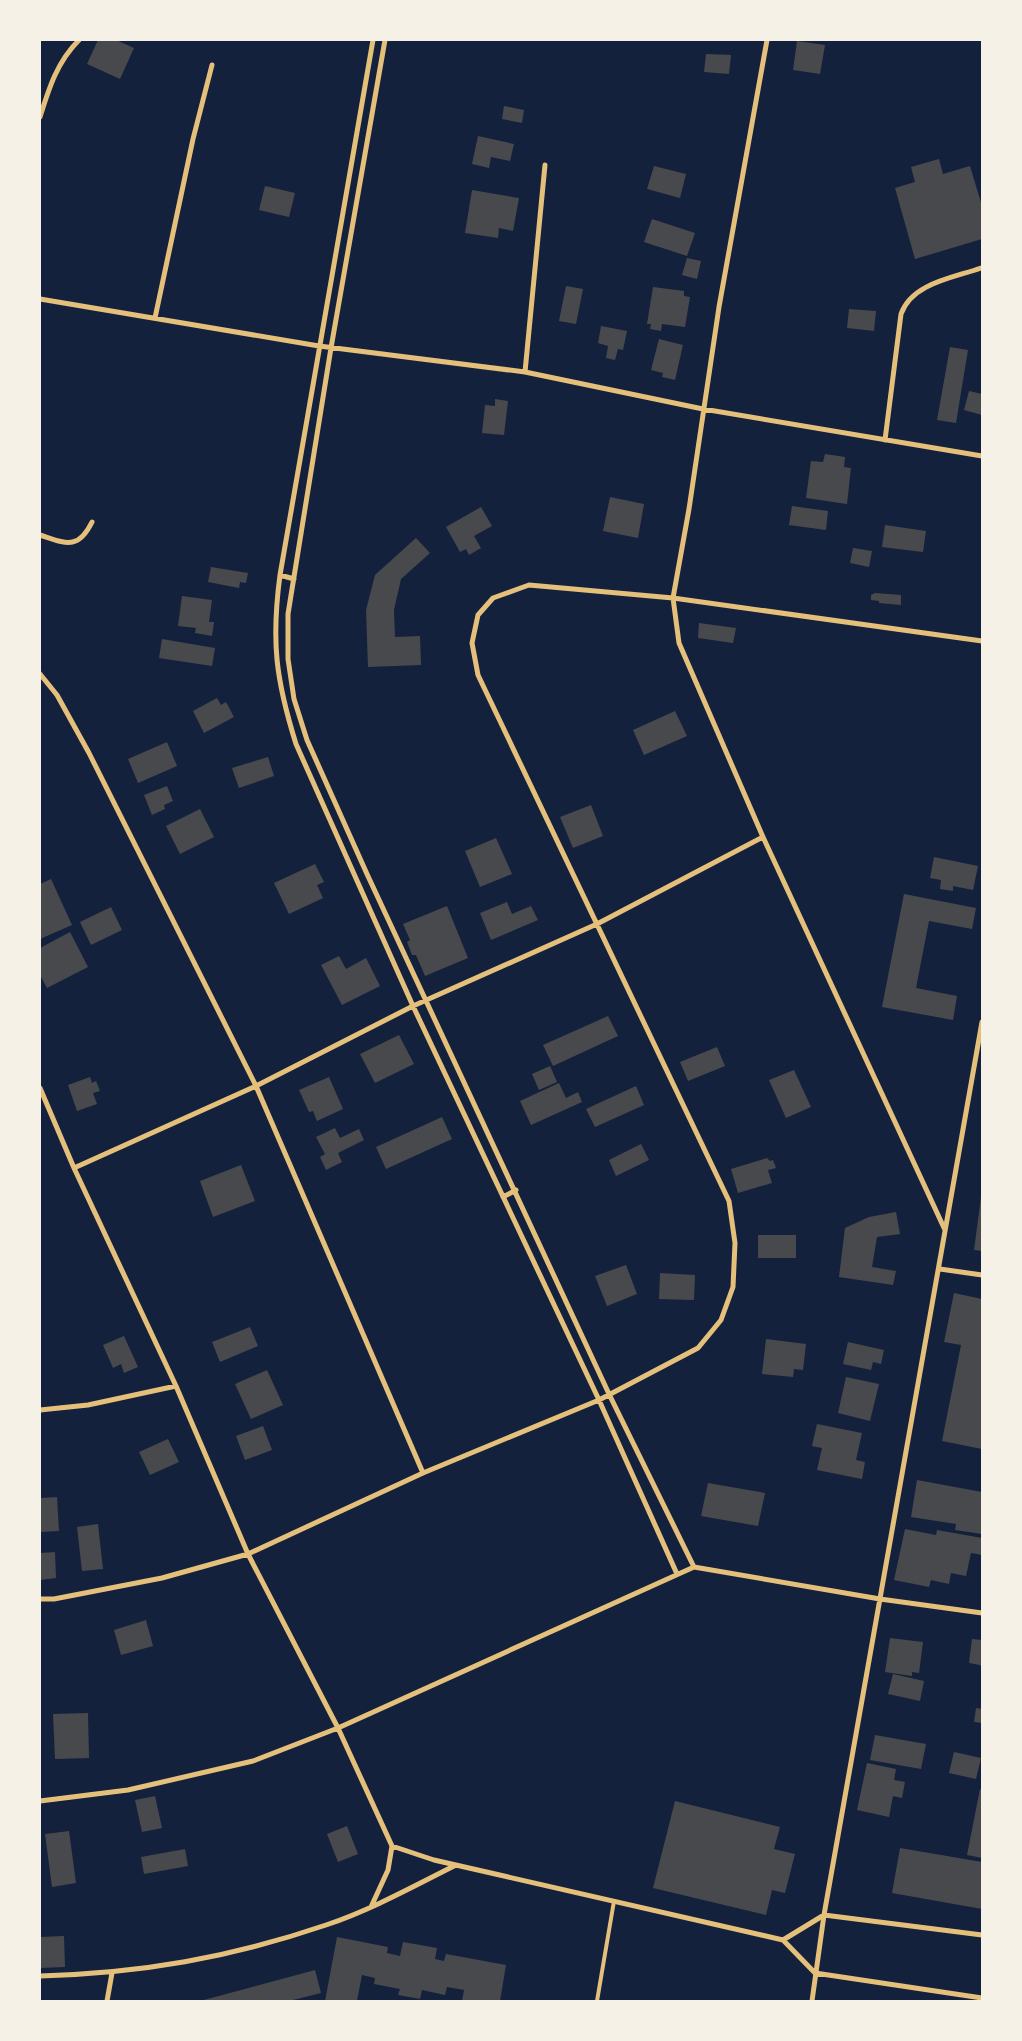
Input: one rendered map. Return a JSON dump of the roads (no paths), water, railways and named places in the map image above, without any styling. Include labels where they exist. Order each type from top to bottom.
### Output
[{"type":"street","points":[[40,117],[62,60],[79,40]]},
{"type":"street","points":[[373,40],[280,576],[275,615],[275,661],[283,702],[296,744],[413,1006],[599,1400],[676,1574]]},
{"type":"street","points":[[386,40],[331,348],[288,614],[288,659],[294,699],[307,740],[327,785],[609,1394],[694,1567]]},
{"type":"street","points":[[767,40],[703,410],[689,509],[673,598],[680,644],[763,837],[944,1230]]},
{"type":"street","points":[[155,318],[193,139],[212,65]]},
{"type":"street","points":[[364,89],[376,92]]},
{"type":"street","points":[[525,372],[545,165]]},
{"type":"street","points":[[885,440],[901,314],[905,304],[919,290],[981,268]]},
{"type":"street","points":[[40,299],[331,348],[525,372],[703,410],[982,456]]},
{"type":"street","points":[[40,535],[72,543],[80,540],[86,534],[92,522]]},
{"type":"street","points":[[280,576],[294,579]]},
{"type":"street","points":[[40,1599],[54,1599],[162,1578],[248,1554],[423,1473],[599,1400],[698,1348],[721,1320],[734,1287],[735,1243],[729,1201],[478,675],[472,643],[478,615],[493,598],[529,585],[673,598],[982,641]]},
{"type":"street","points":[[40,674],[57,695],[89,753],[256,1086],[423,1473]]},
{"type":"street","points":[[316,790],[327,785]]},
{"type":"street","points":[[74,1168],[256,1086],[413,1006],[597,924],[763,837]]},
{"type":"street","points":[[812,2001],[824,1915],[940,1269],[944,1230],[982,1022]]},
{"type":"street","points":[[40,1088],[74,1168],[176,1386],[248,1554],[338,1728],[392,1846],[388,1870],[371,1907]]},
{"type":"street","points":[[503,1197],[516,1190]]},
{"type":"street","points":[[940,1269],[982,1275]]},
{"type":"street","points":[[40,1410],[88,1405],[176,1386]]},
{"type":"street","points":[[40,1801],[128,1790],[254,1761],[338,1728],[694,1567],[880,1599],[982,1613]]},
{"type":"street","points":[[392,1846],[456,1864],[783,1940],[815,1973],[982,1998]]},
{"type":"street","points":[[40,1976],[112,1973],[165,1967],[229,1954],[326,1925],[371,1907],[456,1864]]},
{"type":"street","points":[[783,1940],[824,1915],[982,1935]]},
{"type":"street","points":[[107,2001],[112,1973]]},
{"type":"lane","points":[[597,2001],[614,1901]]}]
